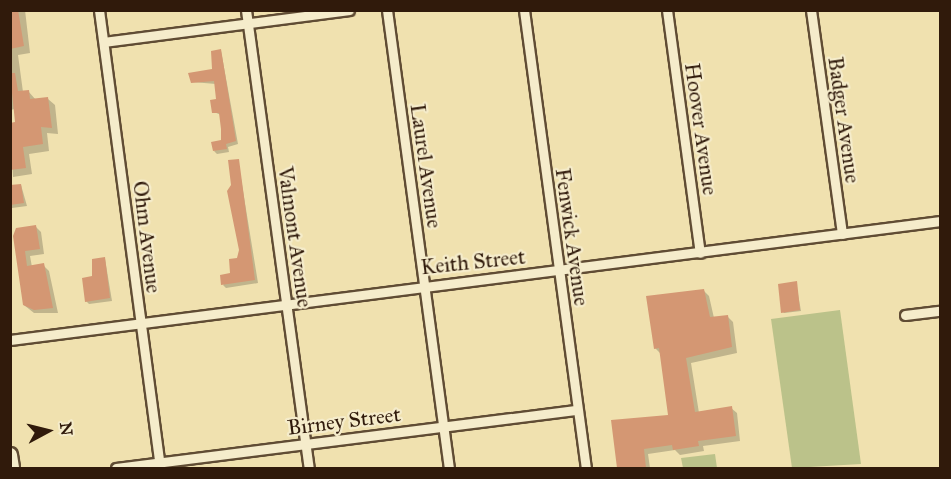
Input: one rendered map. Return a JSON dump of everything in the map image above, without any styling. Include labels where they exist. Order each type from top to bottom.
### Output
[{"type":"main road","points":[[10,454],[12,468]]},
{"type":"street","name":"Ohm Avenue","points":[[99,10],[160,466]]},
{"type":"street","name":"Valmont Avenue","points":[[246,10],[309,468]]},
{"type":"street","points":[[104,42],[350,10]]},
{"type":"street","name":"Laurel Avenue","points":[[387,10],[449,468]]},
{"type":"street","name":"Fenwick Avenue","points":[[524,10],[586,468]]},
{"type":"street","name":"Hoover Avenue","points":[[667,10],[700,253]]},
{"type":"street","name":"Badger Avenue","points":[[811,10],[842,234]]},
{"type":"street","name":"Keith Street","points":[[10,340],[940,221]]},
{"type":"street","points":[[905,315],[940,311]]},
{"type":"street","name":"Birney Street","points":[[116,468],[160,466],[305,444],[577,410]]},
{"type":"green space","points":[[840,310],[861,464],[792,468],[771,319]]},
{"type":"green space","points":[[715,454],[717,468],[683,468],[681,458]]},
{"type":"building","points":[[10,10],[18,10],[24,46],[10,49]]},
{"type":"building","points":[[221,49],[236,141],[226,144],[227,149],[213,151],[211,142],[221,140],[219,113],[212,113],[210,100],[216,99],[214,81],[191,83],[188,73],[212,69],[211,51]]},
{"type":"building","points":[[10,73],[15,73],[18,91],[29,90],[30,99],[48,97],[52,128],[41,127],[43,144],[23,147],[26,168],[10,170],[10,123],[15,122]]},
{"type":"building","points":[[239,159],[255,280],[221,285],[220,275],[230,273],[229,259],[237,258],[239,250],[227,191],[231,185],[228,160]]},
{"type":"building","points":[[21,184],[24,203],[10,205],[10,185]]},
{"type":"building","points":[[36,225],[40,249],[25,251],[27,266],[44,263],[53,308],[34,310],[23,305],[13,236],[16,228]]},
{"type":"building","points":[[105,257],[110,298],[85,302],[82,278],[92,276],[92,259]]},
{"type":"building","points":[[797,281],[800,310],[781,313],[778,284]]},
{"type":"building","points":[[704,289],[710,317],[728,315],[732,347],[686,358],[695,412],[732,406],[736,436],[698,441],[699,446],[673,450],[672,445],[644,449],[646,468],[617,468],[611,420],[668,415],[659,348],[654,349],[646,296]]}]
